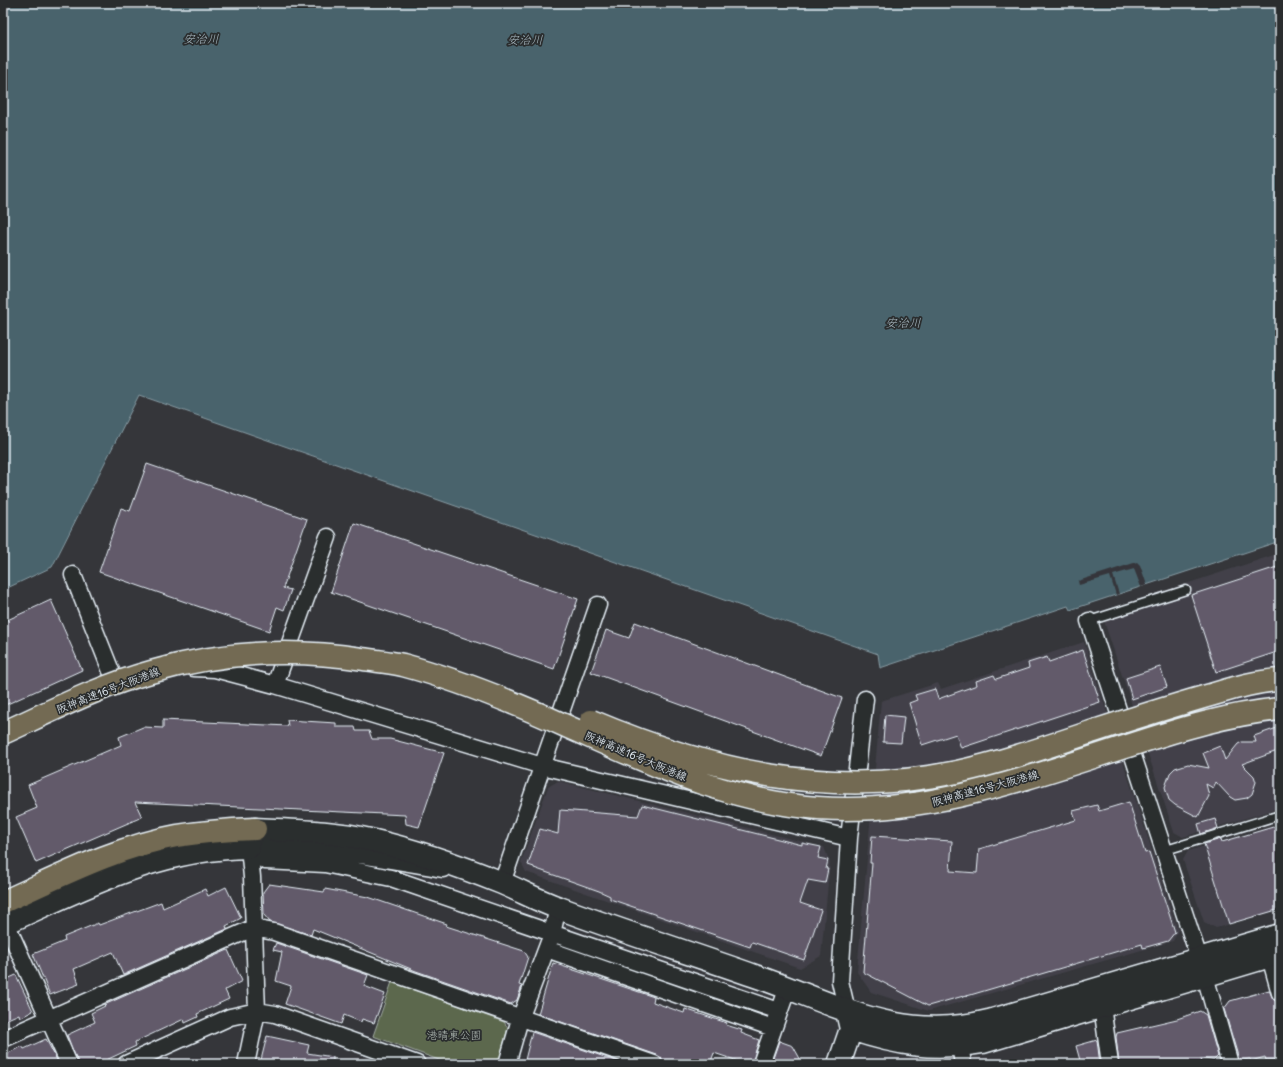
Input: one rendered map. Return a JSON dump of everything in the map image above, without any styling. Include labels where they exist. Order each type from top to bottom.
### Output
[{"type":"highway","name":"阪神高速16号大阪港線","points":[[3,721],[88,684],[144,664],[201,651],[251,644],[297,643],[339,646],[400,654],[464,672],[533,696],[631,738],[715,766],[762,775],[807,780],[874,782],[912,779],[956,772],[1010,759],[1176,705],[1275,679]]},
{"type":"highway","name":"阪神高速16号大阪港線","points":[[3,733],[94,693],[148,673],[201,659],[252,654],[342,656],[399,664],[458,682],[516,704],[674,774],[728,792],[777,804],[850,810],[900,807],[962,796],[1029,777],[1202,723],[1280,709]]},
{"type":"highway","points":[[4,917],[92,863],[138,847],[176,836],[252,838]]},
{"type":"street","points":[[275,685],[328,537]]},
{"type":"street","points":[[73,575],[114,676]]},
{"type":"street","points":[[492,880],[542,766],[598,605]]},
{"type":"street","points":[[1090,621],[1166,850],[1230,1064]]},
{"type":"street","points":[[3,727],[114,676],[169,666],[215,669],[275,685],[542,766],[849,838]]},
{"type":"street","points":[[839,1064],[849,1020],[840,981],[849,838],[865,698]]},
{"type":"street","points":[[69,1064],[50,1018],[4,917],[153,861],[207,850],[252,838],[309,831],[370,840],[423,855],[492,880],[558,907],[788,987],[849,1020],[900,1044],[925,1046],[961,1055],[984,1042],[1102,1006],[1280,935]]},
{"type":"street","points":[[246,1064],[257,1011],[253,928],[252,838]]},
{"type":"street","points":[[252,838],[265,861],[325,864],[391,878],[779,1011]]},
{"type":"street","points":[[507,1064],[520,1019],[552,934],[558,907]]},
{"type":"street","points":[[3,1039],[253,928],[274,932],[520,1019],[654,1064]]},
{"type":"street","points":[[555,952],[773,1028]]},
{"type":"street","points":[[849,1020],[936,1029],[957,1028],[1202,967],[1275,955],[1280,993]]},
{"type":"street","points":[[761,1064],[788,987]]},
{"type":"street","points":[[1102,1006],[1110,1064]]},
{"type":"street","points":[[126,1064],[230,1017],[257,1011],[275,1014],[417,1064]]},
{"type":"lane","points":[[1090,621],[1186,590]]},
{"type":"lane","points":[[1166,850],[1280,815]]},
{"type":"shaded area","points":[[1280,553],[1280,808],[1183,837],[1174,832],[1101,612]]},
{"type":"shaded area","points":[[1084,642],[1178,930],[1173,941],[929,1011],[871,992],[857,972],[881,701],[938,683],[941,689]]},
{"type":"shaded area","points":[[558,781],[824,847],[830,863],[821,956],[800,968],[526,872],[521,862],[548,787]]},
{"type":"shaded area","points":[[1280,824],[1280,910],[1216,928],[1204,922],[1183,860],[1188,851]]},
{"type":"green space","name":"港晴東公園","points":[[392,982],[504,1022],[508,1028],[498,1064],[450,1064],[373,1036]]},
{"type":"water","name":"安治川","points":[[3,3],[1280,3],[1280,541],[1070,610],[1068,606],[880,668],[878,654],[139,395],[52,567],[3,590]]},
{"type":"pier","points":[[1137,562],[1140,565],[1147,585],[1141,587],[1134,569],[1113,575],[1119,594],[1116,595],[1110,576],[1079,585],[1078,581]]},
{"type":"building","points":[[147,464],[307,519],[283,588],[291,590],[284,610],[277,607],[269,631],[99,572],[121,508],[130,511]]},
{"type":"building","points":[[354,523],[578,599],[554,669],[331,592]]},
{"type":"building","points":[[1280,566],[1280,651],[1216,672],[1191,595]]},
{"type":"building","points":[[51,600],[82,670],[3,706],[3,622]]},
{"type":"building","points":[[635,622],[842,698],[821,756],[591,672],[606,630],[629,638]]},
{"type":"building","points":[[1083,650],[1100,702],[961,748],[956,734],[922,745],[909,703],[917,700],[915,695],[935,689],[938,699],[977,685],[976,681],[994,675],[996,679],[1029,668],[1028,663],[1047,657],[1049,662]]},
{"type":"building","points":[[1160,667],[1167,687],[1132,699],[1126,678]]},
{"type":"building","points":[[885,715],[904,717],[901,743],[883,742]]},
{"type":"building","points":[[163,720],[288,726],[287,720],[336,723],[336,727],[355,727],[356,731],[369,731],[372,739],[390,739],[444,753],[419,827],[406,824],[405,815],[135,802],[142,817],[36,863],[16,817],[37,808],[28,785],[121,745],[119,737],[143,727],[163,728]]},
{"type":"building","points":[[1280,727],[1280,750],[1242,764],[1254,776],[1256,782],[1252,794],[1247,798],[1235,800],[1230,797],[1216,782],[1213,788],[1206,784],[1209,796],[1198,817],[1175,805],[1169,800],[1165,787],[1170,773],[1175,768],[1188,764],[1209,768],[1203,753],[1220,746],[1225,760],[1238,744],[1242,742],[1256,742],[1254,736]]},
{"type":"building","points":[[1129,802],[1145,853],[1149,852],[1175,932],[1168,941],[1143,948],[1142,944],[967,996],[928,1006],[863,972],[872,863],[870,863],[872,836],[952,841],[950,871],[977,873],[979,849],[1076,820],[1073,811],[1097,805],[1099,811]]},
{"type":"building","points":[[642,805],[802,845],[802,843],[821,847],[818,858],[828,860],[825,883],[808,880],[800,903],[821,910],[804,960],[752,942],[750,947],[610,899],[610,896],[599,891],[528,865],[540,829],[558,834],[560,810],[638,816]]},
{"type":"building","points":[[1215,819],[1218,828],[1201,834],[1198,824]]},
{"type":"building","points":[[1280,825],[1280,909],[1229,924],[1204,844],[1221,839],[1222,842]]},
{"type":"building","points":[[269,884],[324,892],[325,889],[368,897],[447,924],[446,926],[524,951],[528,957],[519,985],[522,986],[517,1000],[511,1004],[416,971],[313,929],[311,935],[270,922],[264,915],[263,892]]},
{"type":"building","points":[[226,887],[241,918],[226,926],[227,929],[123,975],[113,952],[74,969],[79,984],[50,995],[33,954],[65,941],[64,937],[98,923],[99,925],[161,902],[163,908],[205,889],[208,896]]},
{"type":"building","points":[[276,943],[368,975],[364,986],[385,994],[374,1023],[362,1019],[361,1022],[344,1015],[341,1024],[285,1004],[291,986],[276,981],[282,952],[273,950]]},
{"type":"building","points":[[228,950],[242,981],[225,990],[229,999],[197,1014],[198,1017],[185,1023],[184,1019],[135,1042],[136,1046],[98,1064],[78,1064],[67,1035],[95,1022],[91,1013],[105,1006],[104,1005]]},
{"type":"building","points":[[553,963],[654,997],[653,1002],[684,1013],[685,1009],[727,1023],[726,1025],[742,1030],[741,1033],[759,1040],[752,1064],[747,1064],[714,1053],[710,1064],[663,1064],[661,1058],[657,1055],[538,1014]]},
{"type":"building","points":[[16,975],[33,1011],[20,1018],[19,1014],[3,1021],[3,981]]},
{"type":"building","points":[[1269,990],[1273,999],[1278,1002],[1280,1009],[1280,1060],[1266,1060],[1265,1057],[1251,1061],[1250,1059],[1242,1060],[1238,1056],[1224,1009],[1230,1001]]},
{"type":"building","points":[[1200,1011],[1206,1015],[1218,1056],[1214,1060],[1201,1059],[1202,1063],[1119,1064],[1116,1037],[1117,1033],[1177,1019]]},
{"type":"building","points":[[532,1032],[625,1064],[524,1064]]},
{"type":"building","points":[[267,1036],[309,1045],[307,1053],[333,1057],[333,1064],[260,1064]]},
{"type":"building","points":[[46,1039],[59,1064],[3,1064],[3,1056],[22,1046],[24,1049]]},
{"type":"building","points":[[1097,1040],[1100,1064],[1081,1064],[1076,1046]]},
{"type":"building","points":[[779,1041],[793,1046],[803,1064],[771,1064]]}]
